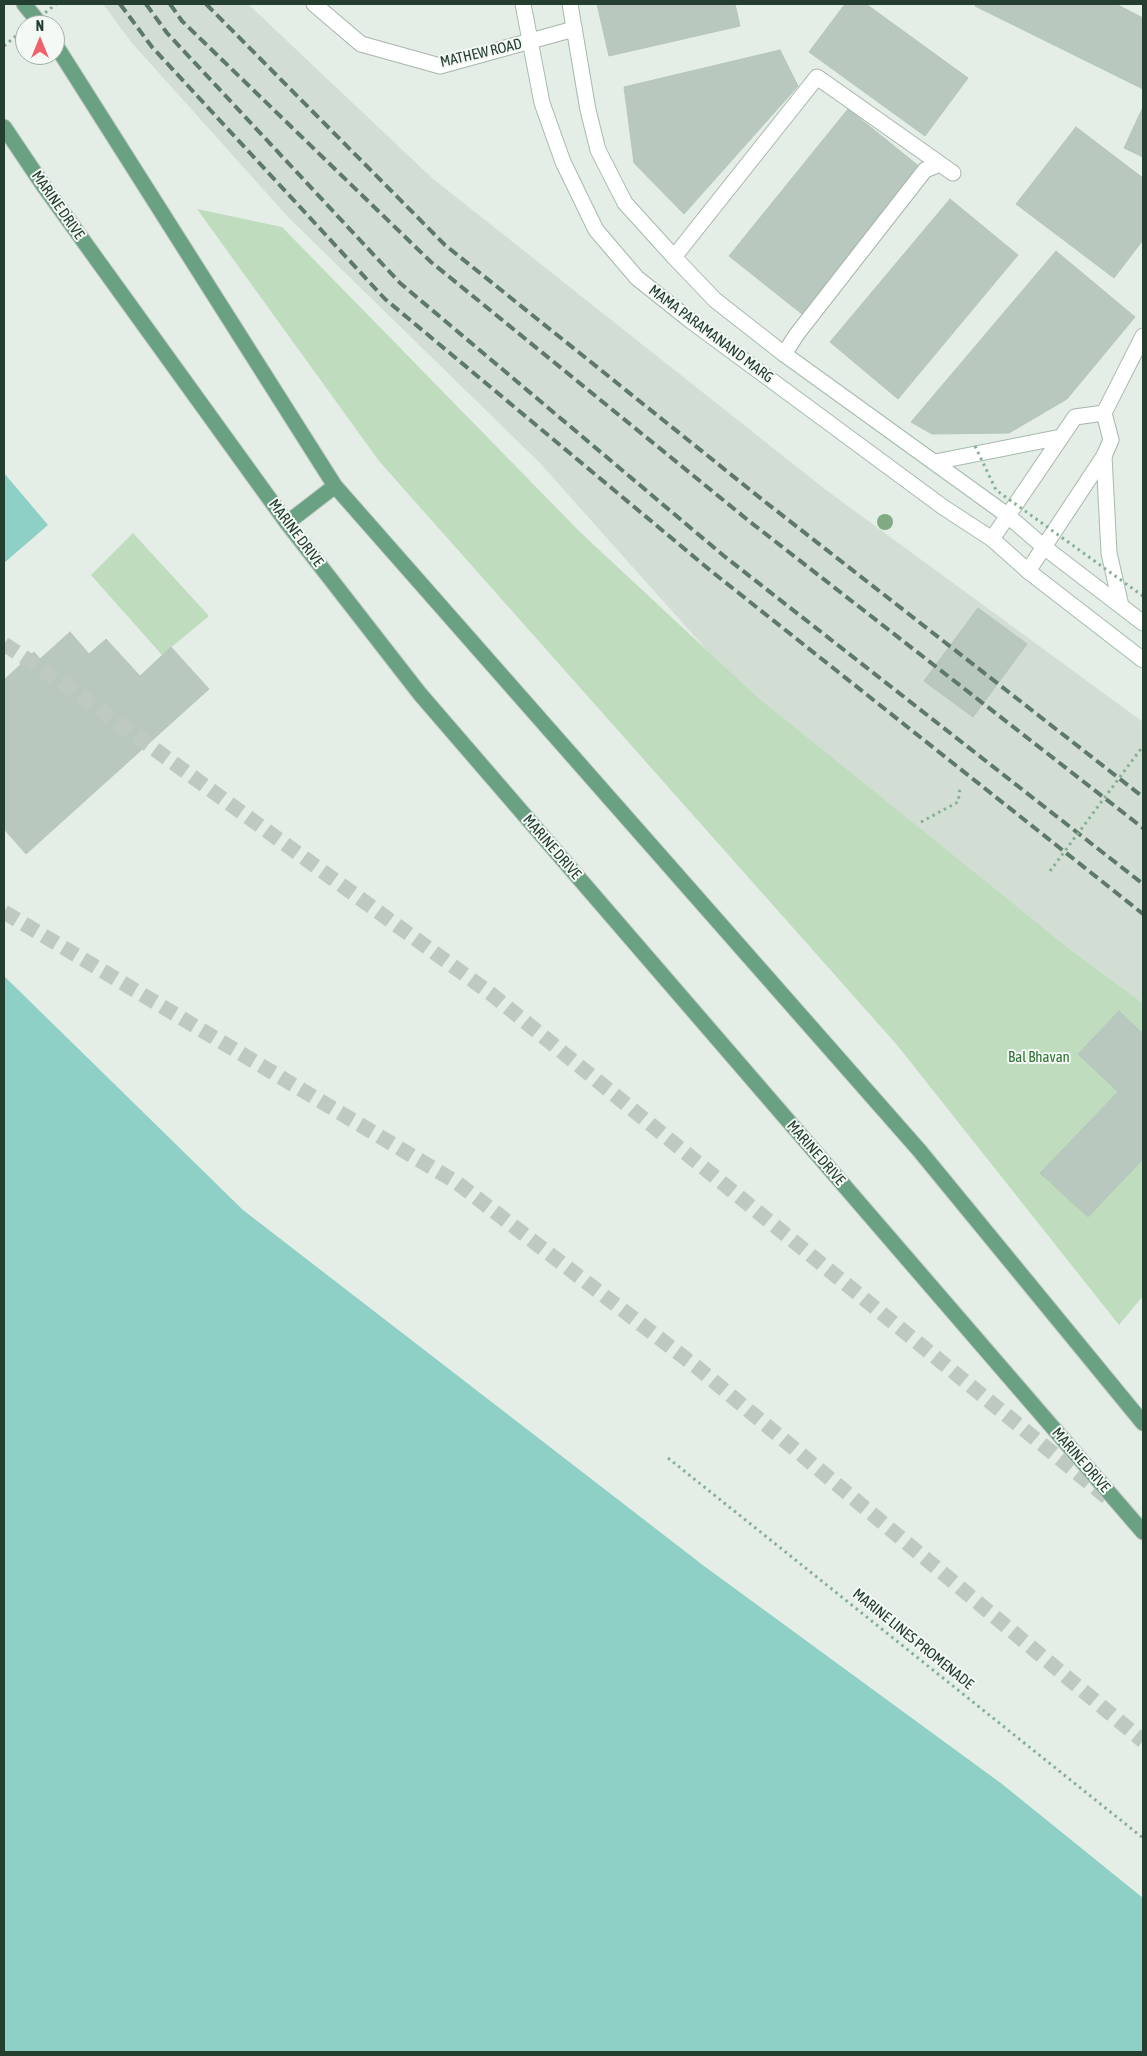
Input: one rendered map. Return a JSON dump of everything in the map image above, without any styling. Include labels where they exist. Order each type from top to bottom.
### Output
[{"type":"main road","points":[[24,4],[33,15]]},
{"type":"main road","name":"MATHEW ROAD","points":[[314,4],[361,44],[440,66],[574,29]]},
{"type":"main road","name":"MAMA PARAMANAND MARG","points":[[523,4],[542,103],[563,162],[596,230],[637,278],[943,507],[992,539],[1028,571],[1143,660]]},
{"type":"main road","name":"MAMA PARAMANAND MARG","points":[[570,4],[588,110],[598,150],[625,203],[674,257],[715,300],[784,354],[1007,515],[1044,547],[1143,623]]},
{"type":"main road","points":[[65,60],[335,486],[919,1150],[1143,1423]]},
{"type":"main road","points":[[674,257],[816,77],[953,173]]},
{"type":"main road","name":"MARINE DRIVE","points":[[4,127],[42,185],[287,523],[420,694],[1143,1532]]},
{"type":"main road","points":[[784,354],[796,334],[925,170],[940,164]]},
{"type":"main road","points":[[1028,571],[1104,456],[1111,440],[1104,413],[1143,336]]},
{"type":"main road","points":[[992,539],[1075,417],[1104,413]]},
{"type":"main road","points":[[935,462],[1061,437]]},
{"type":"main road","points":[[1104,456],[1109,553],[1121,606]]},
{"type":"main road","points":[[287,523],[335,486]]},
{"type":"path","points":[[42,15],[56,4]]},
{"type":"path","points":[[974,446],[996,490],[1143,596]]},
{"type":"path","points":[[1050,871],[1143,746]]},
{"type":"path","points":[[921,822],[958,802],[960,788]]},
{"type":"path","name":"MARINE LINES PROMENADE","points":[[668,1458],[1143,1838]]},
{"type":"shaded area","points":[[103,4],[248,4],[432,178],[826,490],[1143,722],[1143,1003],[1072,951],[738,685],[540,463],[289,218],[132,43]]},
{"type":"green space","name":"Bal Bhavan","points":[[197,209],[282,227],[580,532],[757,697],[1072,951],[1143,1003],[1143,1296],[1119,1325],[897,1045],[379,461]]},
{"type":"green space","points":[[133,533],[209,616],[162,655],[91,575]]},
{"type":"water","points":[[4,473],[48,525],[4,563]]},
{"type":"water","points":[[4,976],[243,1210],[704,1566],[1002,1784],[1143,1898],[1143,2052],[4,2052]]},
{"type":"building","points":[[597,4],[735,4],[740,26],[609,56]]},
{"type":"building","points":[[845,4],[866,4],[968,78],[925,136],[809,52]]},
{"type":"building","points":[[976,4],[1116,4],[1143,18],[1143,89],[975,6]]},
{"type":"building","points":[[780,50],[798,86],[684,214],[634,163],[624,87]]},
{"type":"building","points":[[1143,107],[1143,157],[1124,148]]},
{"type":"building","points":[[848,109],[920,167],[802,314],[729,256]]},
{"type":"building","points":[[1076,127],[1143,178],[1143,240],[1114,278],[1016,204]]},
{"type":"building","points":[[950,199],[1018,255],[898,399],[830,342]]},
{"type":"building","points":[[1056,251],[1135,317],[1067,399],[1009,433],[932,434],[911,422]]},
{"type":"building","points":[[978,608],[1027,644],[973,717],[924,681]]},
{"type":"building","points":[[70,632],[89,654],[106,639],[140,676],[171,647],[209,689],[26,854],[4,829],[4,680],[34,652],[40,659]]},
{"type":"building","points":[[1119,1011],[1143,1034],[1143,1159],[1088,1217],[1040,1173],[1118,1092],[1078,1054]]},
{"type":"tunnel","points":[[4,644],[69,687],[490,993],[1109,1499]]},
{"type":"tunnel","points":[[4,912],[456,1182],[698,1368],[1143,1741]]},
{"type":"railway","points":[[120,4],[152,47],[385,299],[711,571],[1143,914]]},
{"type":"railway","points":[[146,4],[167,33],[400,283],[724,556],[1143,884]]},
{"type":"railway","points":[[170,4],[182,21],[431,262],[749,521],[1143,828]]},
{"type":"railway","points":[[206,4],[445,245],[764,501],[1143,797]]}]
